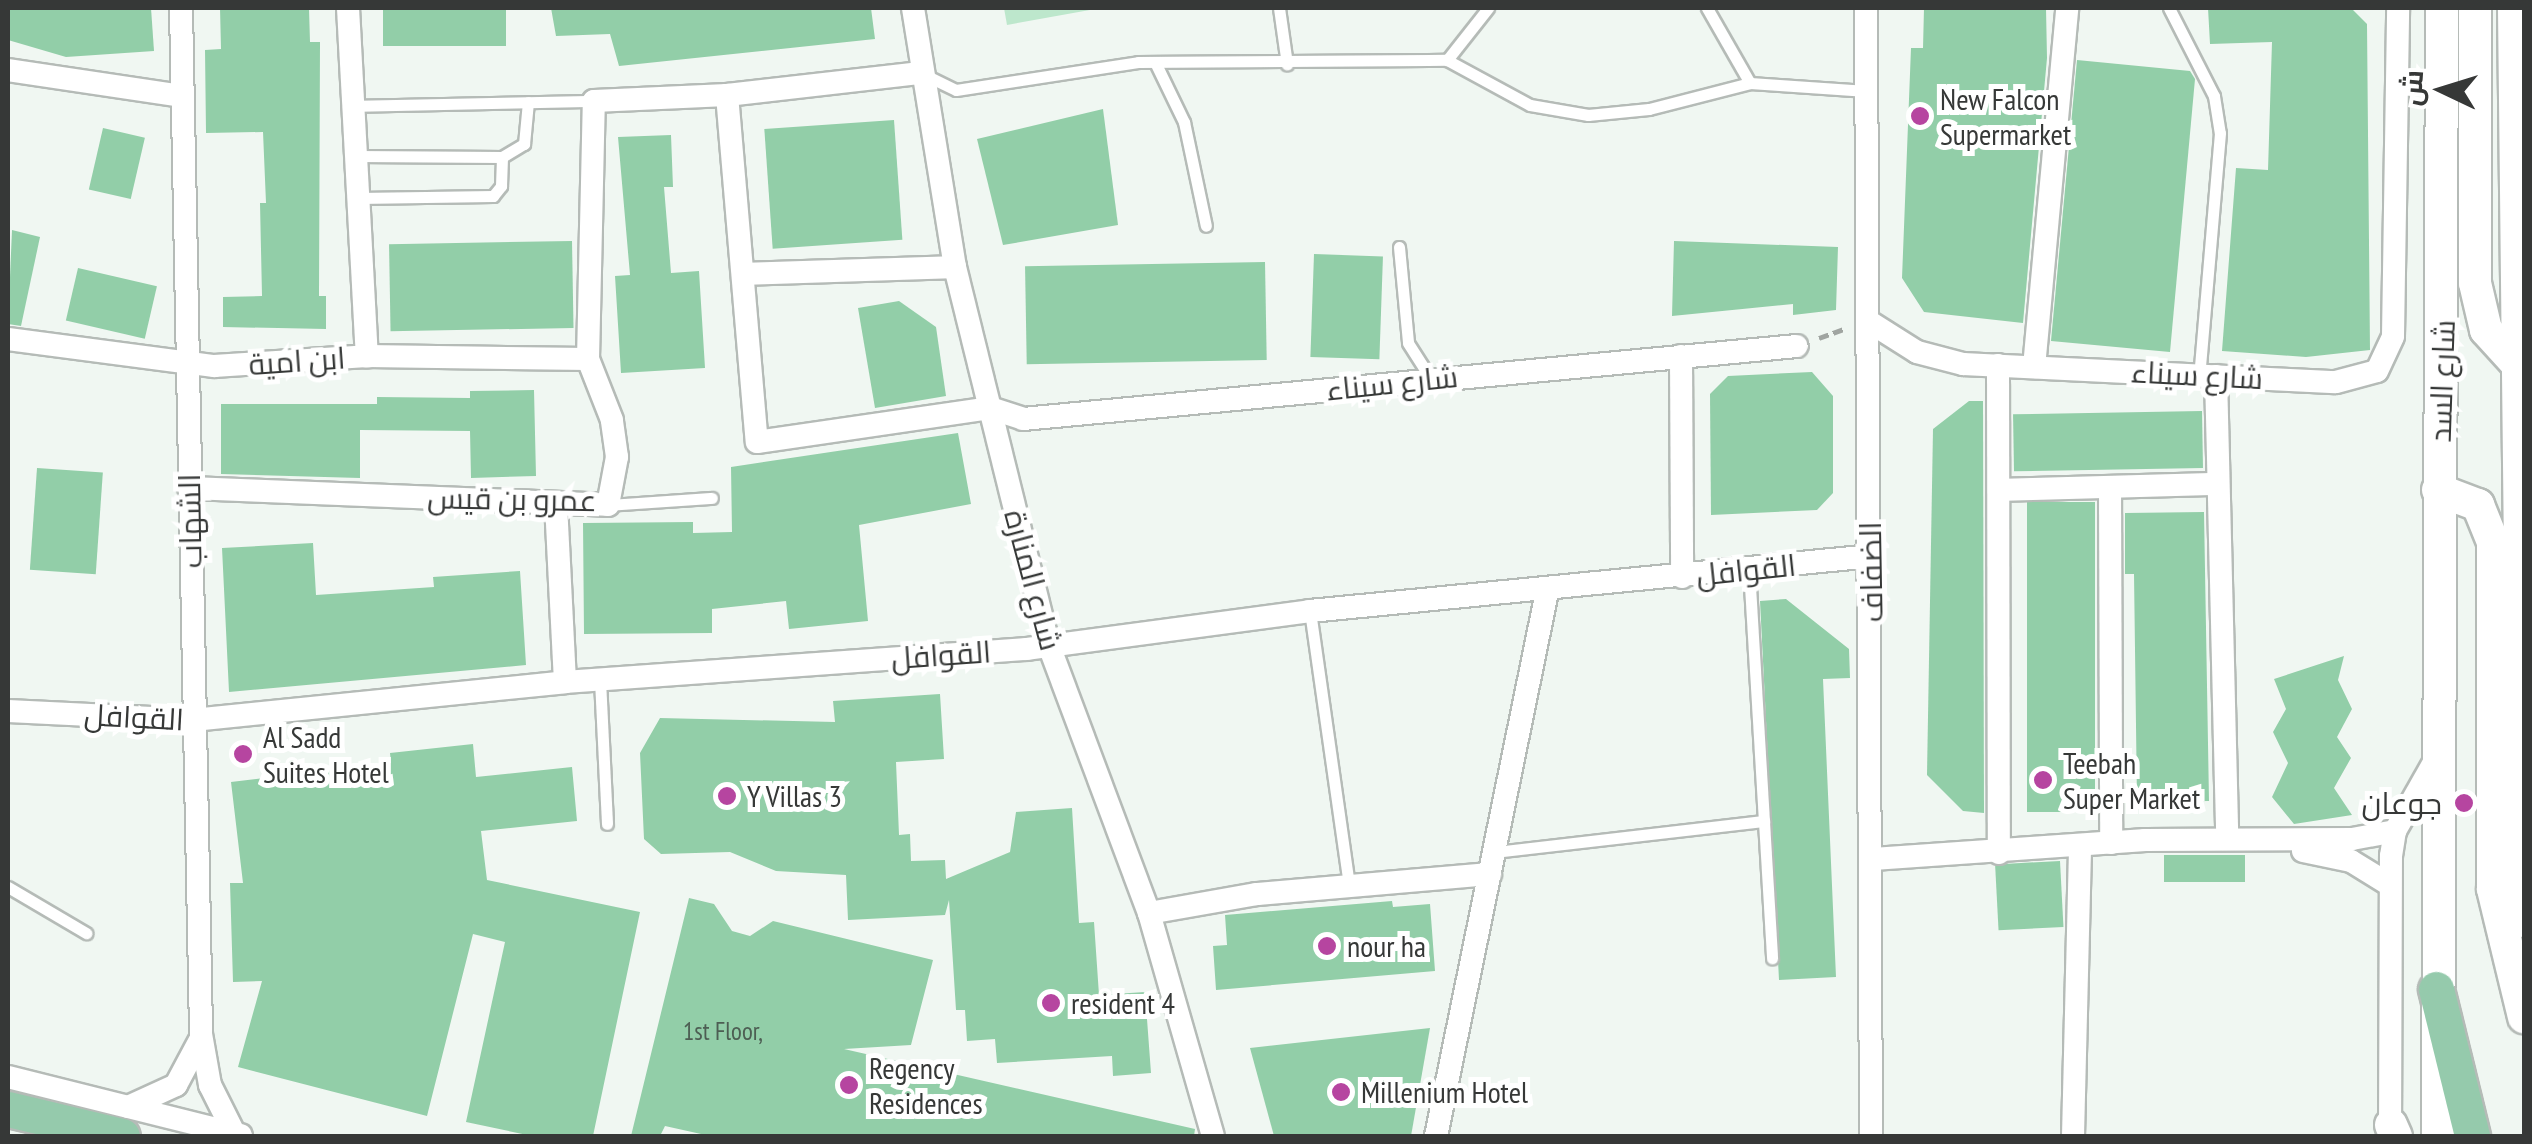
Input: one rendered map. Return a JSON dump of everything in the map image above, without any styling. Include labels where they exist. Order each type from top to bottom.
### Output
[{"type":"main road","name":"شارع السد","points":[[2438,1136],[2442,8]]},
{"type":"main road","points":[[2474,8],[2475,282],[2486,330],[2516,363]]},
{"type":"main road","points":[[2514,8],[2521,189],[2516,363],[2524,921]]},
{"type":"main road","points":[[2443,390],[2486,330],[2518,316]]},
{"type":"main road","points":[[2438,490],[2478,504],[2493,542],[2492,889],[2524,1016]]},
{"type":"main road","points":[[2436,989],[2472,1136]]},
{"type":"main road","points":[[8,1108],[123,1122]]},
{"type":"street","name":"الشهاب","points":[[181,8],[201,1034],[210,1084],[242,1135]]},
{"type":"street","points":[[348,8],[367,356]]},
{"type":"street","name":"شارع المنارة","points":[[913,8],[955,267],[1048,643],[1149,913],[1213,1136]]},
{"type":"street","name":"الضفاف","points":[[1866,8],[1872,556],[1867,1133]]},
{"type":"street","points":[[2034,367],[2068,8]]},
{"type":"street","name":"شارع السد","points":[[2393,336],[2396,10]]},
{"type":"street","points":[[8,70],[182,96]]},
{"type":"street","points":[[594,100],[727,95],[921,73]]},
{"type":"street","points":[[727,95],[744,274],[955,267]]},
{"type":"street","name":"عمرو بن قيس","points":[[189,488],[608,505],[617,457],[612,420],[588,359],[594,100]]},
{"type":"street","name":"شارع سيناء","points":[[744,274],[757,442],[990,408],[1023,419],[1797,346]]},
{"type":"street","name":"شارع سيناء","points":[[1868,321],[1917,352],[1998,366],[2208,376],[2358,380],[2377,370],[2393,336]]},
{"type":"street","name":"ابن امية","points":[[8,338],[189,364],[367,356],[588,359]]},
{"type":"street","points":[[1681,356],[1682,577]]},
{"type":"street","points":[[1998,366],[1999,853]]},
{"type":"street","points":[[2208,376],[2218,484],[2227,839]]},
{"type":"street","points":[[1998,490],[2218,484]]},
{"type":"street","points":[[2110,487],[2111,843]]},
{"type":"street","points":[[556,504],[565,682]]},
{"type":"street","name":"القوافل","points":[[8,711],[194,720],[565,682],[1048,643],[1310,611],[1547,592],[1872,556]]},
{"type":"street","points":[[1436,1136],[1547,592]]},
{"type":"street","name":"شارع السد","points":[[2392,1133],[2390,885],[2395,830],[2438,754]]},
{"type":"street","points":[[1872,859],[2111,843],[2227,839],[2287,842],[2395,830]]},
{"type":"street","points":[[2287,842],[2352,861],[2390,885]]},
{"type":"street","points":[[2073,1136],[2080,848]]},
{"type":"street","points":[[1149,913],[1492,863]]},
{"type":"street","name":"الشهاب","points":[[123,1122],[176,1084],[193,1062],[201,1034]]},
{"type":"street","points":[[8,1077],[123,1122],[242,1135]]},
{"type":"lane","points":[[1279,8],[1287,64]]},
{"type":"lane","points":[[1446,60],[1488,8]]},
{"type":"lane","points":[[1707,8],[1750,84]]},
{"type":"lane","points":[[2169,8],[2214,96],[2220,133],[2208,376]]},
{"type":"lane","points":[[921,73],[956,90],[1138,62],[1446,60],[1530,105],[1588,115],[1649,109],[1750,84],[1868,90]]},
{"type":"lane","points":[[1154,62],[1184,122],[1206,226]]},
{"type":"lane","points":[[353,106],[594,100]]},
{"type":"lane","points":[[356,156],[502,157],[524,144],[528,102]]},
{"type":"lane","points":[[358,198],[492,196],[501,186],[502,157]]},
{"type":"lane","points":[[1398,248],[1408,343],[1430,378]]},
{"type":"lane","points":[[608,505],[712,498]]},
{"type":"lane","points":[[1749,570],[1772,958]]},
{"type":"lane","points":[[1310,611],[1349,885]]},
{"type":"lane","points":[[600,680],[607,824]]},
{"type":"lane","points":[[1492,863],[1764,821]]},
{"type":"lane","points":[[8,887],[86,933]]},
{"type":"path","points":[[1797,346],[1868,321]]},
{"type":"green space","points":[[1004,8],[1101,8],[1007,25]]},
{"type":"building","points":[[8,8],[151,8],[154,51],[66,57],[8,40]]},
{"type":"building","points":[[220,8],[309,8],[310,42],[320,42],[319,296],[326,296],[326,329],[223,327],[223,297],[262,296],[260,203],[266,203],[263,132],[206,133],[205,50],[221,49]]},
{"type":"building","points":[[383,8],[506,8],[506,46],[383,46]]},
{"type":"building","points":[[551,8],[871,8],[875,39],[619,66],[610,34],[556,36]]},
{"type":"building","points":[[1924,8],[2046,8],[2047,58],[2023,323],[1924,312],[1902,278],[1911,48],[1923,48]]},
{"type":"building","points":[[2208,8],[2351,8],[2367,24],[2370,350],[2306,357],[2222,351],[2236,168],[2268,170],[2272,42],[2210,44]]},
{"type":"building","points":[[2077,60],[2190,71],[2195,79],[2170,352],[2051,341]]},
{"type":"building","points":[[1103,109],[1118,225],[1003,245],[977,139]]},
{"type":"building","points":[[894,120],[902,240],[773,249],[764,129]]},
{"type":"building","points":[[103,128],[145,138],[131,199],[89,189]]},
{"type":"building","points":[[671,135],[673,187],[664,187],[671,273],[699,271],[705,368],[621,373],[615,276],[630,275],[618,137]]},
{"type":"building","points":[[12,230],[40,237],[21,326],[8,324]]},
{"type":"building","points":[[572,241],[574,328],[391,331],[389,244]]},
{"type":"building","points":[[1674,241],[1838,247],[1836,310],[1793,315],[1793,304],[1672,316]]},
{"type":"building","points":[[1314,254],[1383,256],[1379,359],[1310,357]]},
{"type":"building","points":[[1265,262],[1267,360],[1027,364],[1025,266]]},
{"type":"building","points":[[78,268],[157,286],[145,339],[66,321]]},
{"type":"building","points":[[899,301],[936,327],[946,396],[875,408],[858,308]]},
{"type":"building","points":[[1812,372],[1833,396],[1833,493],[1817,510],[1711,515],[1710,394],[1728,376]]},
{"type":"building","points":[[534,390],[536,476],[471,478],[470,431],[360,430],[360,478],[221,474],[221,404],[377,404],[377,397],[470,398],[470,391]]},
{"type":"building","points":[[1969,401],[1983,401],[1984,813],[1963,811],[1927,775],[1933,429]]},
{"type":"building","points":[[2202,411],[2203,468],[2014,471],[2013,414]]},
{"type":"building","points":[[958,433],[971,504],[859,525],[868,621],[789,629],[786,601],[712,609],[712,633],[584,634],[583,523],[693,522],[693,533],[732,532],[731,467]]},
{"type":"building","points":[[37,468],[103,473],[96,574],[30,570]]},
{"type":"building","points":[[2027,502],[2095,502],[2095,812],[2027,812]]},
{"type":"building","points":[[2204,512],[2209,801],[2137,802],[2134,574],[2125,574],[2125,513]]},
{"type":"building","points":[[313,543],[316,595],[434,587],[433,577],[520,571],[526,665],[229,692],[222,548]]},
{"type":"building","points":[[1786,599],[1849,649],[1850,678],[1823,679],[1836,977],[1779,980],[1760,601]]},
{"type":"building","points":[[2344,656],[2338,680],[2352,709],[2337,737],[2351,758],[2334,788],[2352,815],[2294,824],[2272,797],[2288,763],[2273,732],[2286,709],[2274,679]]},
{"type":"building","points":[[940,694],[944,759],[896,762],[899,835],[910,834],[911,861],[945,860],[946,879],[1010,852],[1016,812],[1072,808],[1079,923],[1094,922],[1099,995],[1145,992],[1151,1073],[1113,1076],[1112,1056],[997,1063],[995,1039],[967,1041],[965,1010],[956,1010],[949,900],[945,915],[848,920],[846,875],[776,871],[730,852],[661,854],[644,839],[640,753],[660,718],[835,722],[833,701]]},
{"type":"building","points":[[473,744],[476,777],[572,767],[577,821],[481,831],[487,880],[640,912],[593,1136],[532,1136],[466,1122],[505,942],[473,934],[427,1116],[238,1067],[262,981],[233,982],[230,883],[243,883],[231,782],[391,763],[390,753]]},
{"type":"building","points":[[2164,855],[2245,855],[2245,882],[2164,882]]},
{"type":"building","points":[[2060,861],[2063,927],[1999,930],[1995,864]]},
{"type":"building","points":[[689,898],[714,904],[732,931],[750,936],[773,921],[933,960],[911,1045],[844,1049],[1195,1129],[1194,1136],[710,1136],[665,1126],[660,1136],[631,1136]]},
{"type":"building","name":"nour ha","points":[[1392,901],[1393,907],[1430,904],[1435,971],[1216,990],[1213,946],[1227,945],[1225,915]]},
{"type":"building","name":"Millenium Hotel","points":[[1430,1028],[1411,1136],[1274,1136],[1250,1048]]},
{"type":"place","name":"New Falcon Supermarket","points":[[1920,116]]},
{"type":"place","name":"Al Sadd Suites Hotel","points":[[243,754]]},
{"type":"place","name":"Teebah Super Market","points":[[2043,780]]},
{"type":"place","name":"Y Villas 3","points":[[727,796]]},
{"type":"place","name":"جوعان","points":[[2464,803]]},
{"type":"place","name":"nour ha","points":[[1327,946]]},
{"type":"place","name":"resident 4","points":[[1051,1003]]},
{"type":"place","name":"Regency Residences","points":[[849,1085]]},
{"type":"place","name":"Millenium Hotel","points":[[1341,1092]]}]
